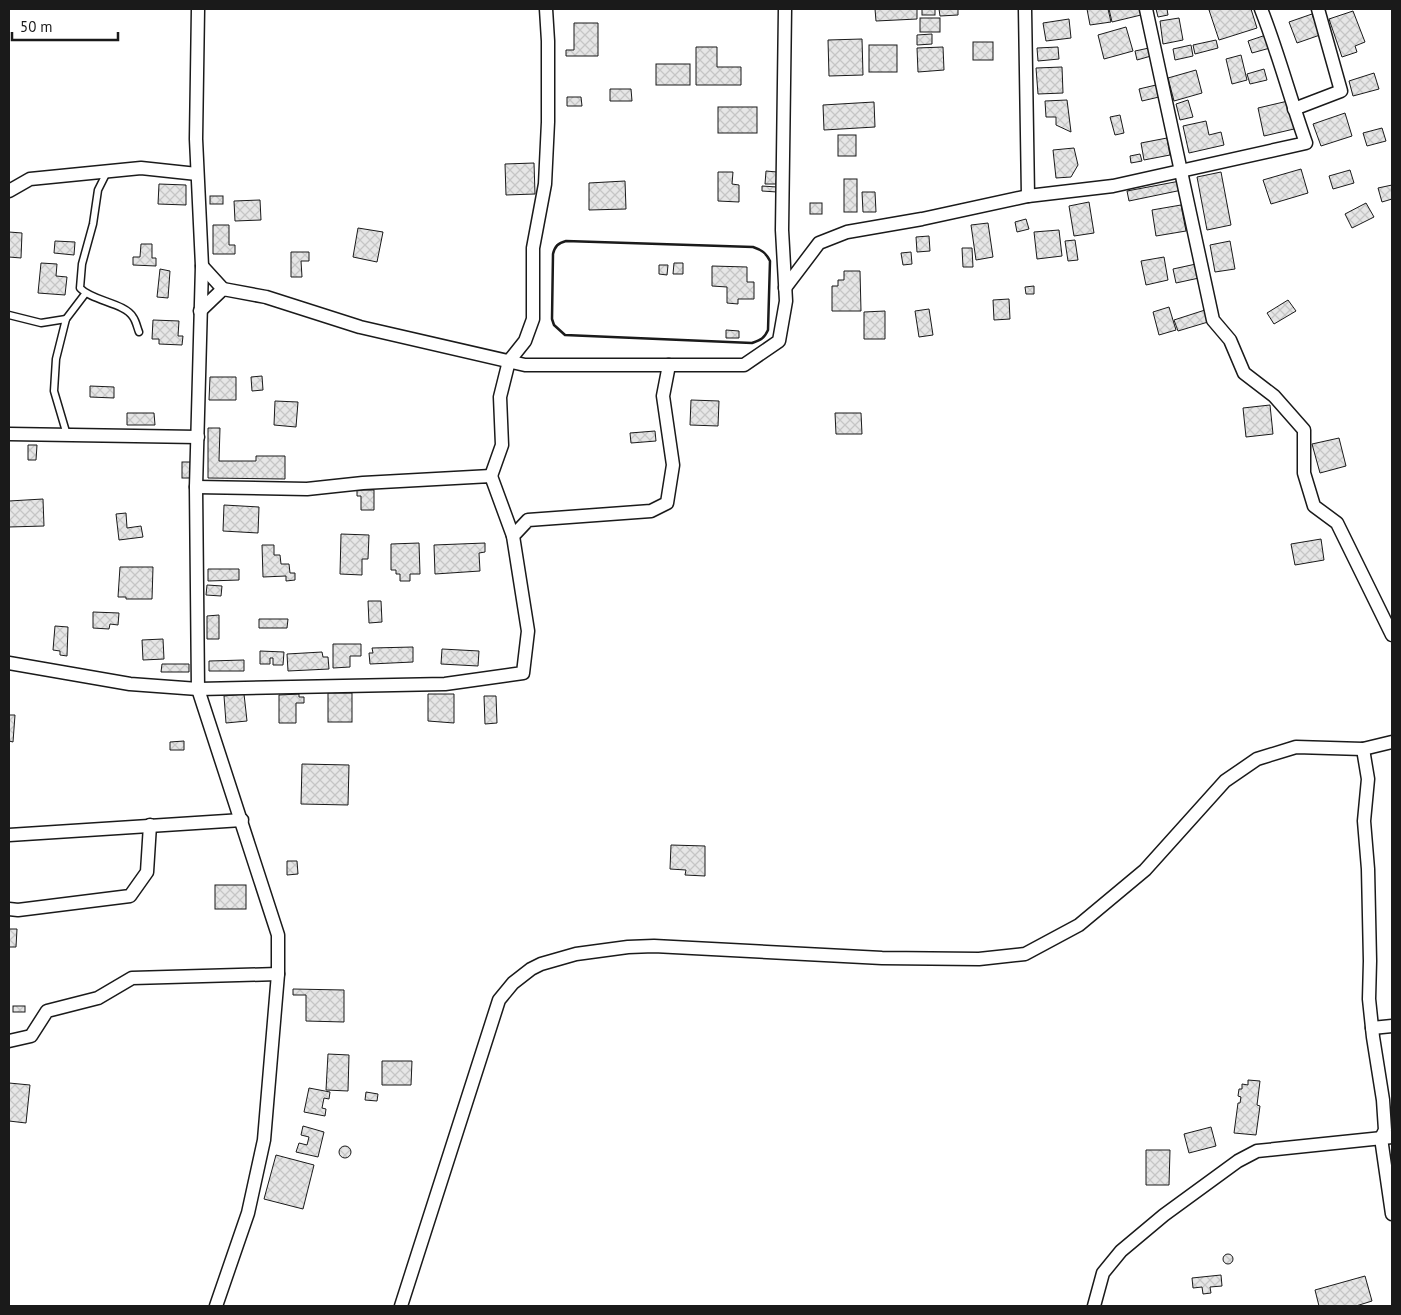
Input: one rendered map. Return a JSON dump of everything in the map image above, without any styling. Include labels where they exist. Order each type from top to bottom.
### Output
[{"type":"street","points":[[198,9],[196,139],[202,266],[196,488],[198,689],[278,936],[278,974],[264,1140],[248,1213],[216,1306]]},
{"type":"street","points":[[9,663],[130,684],[198,689],[444,684],[523,673],[528,630],[513,536],[490,476],[502,445],[500,397],[509,361],[525,341],[533,318],[533,248],[545,184],[548,122],[546,9]]},
{"type":"street","points":[[202,266],[223,289],[266,297],[360,327],[525,365],[744,365],[779,341],[786,301],[782,230],[785,9]]},
{"type":"street","points":[[1025,9],[1028,196]]},
{"type":"street","points":[[1146,9],[1213,320],[1230,340],[1244,373],[1274,396],[1304,430],[1304,473],[1314,506],[1338,523],[1392,635]]},
{"type":"street","points":[[786,288],[819,243],[848,232],[922,219],[1028,196],[1113,186],[1306,143],[1271,34],[1261,9]]},
{"type":"street","points":[[1294,109],[1342,91],[1318,9]]},
{"type":"street","points":[[9,191],[30,179],[141,168],[198,174]]},
{"type":"street","points":[[200,311],[223,289]]},
{"type":"street","points":[[513,536],[528,520],[651,511],[668,503],[673,465],[664,396],[669,365]]},
{"type":"street","points":[[9,434],[198,437]]},
{"type":"street","points":[[196,488],[306,489],[363,483],[490,476]]},
{"type":"street","points":[[401,1306],[499,1000],[513,983],[531,969],[551,960],[576,954],[628,947],[654,946],[882,958],[979,959],[1025,954],[1080,925],[1145,870],[1225,781],[1257,759],[1296,747],[1363,749],[1392,742]]},
{"type":"street","points":[[1363,749],[1368,779],[1364,821],[1368,869],[1369,999],[1383,1100],[1392,1214]]},
{"type":"street","points":[[9,835],[242,820]]},
{"type":"street","points":[[9,909],[18,910],[130,896],[147,872],[150,825]]},
{"type":"street","points":[[9,1041],[31,1036],[47,1011],[98,998],[132,978],[278,974]]},
{"type":"street","points":[[1372,1028],[1392,1026]]},
{"type":"street","points":[[1094,1306],[1103,1273],[1122,1251],[1164,1215],[1238,1161],[1257,1151],[1387,1138]]},
{"type":"lane","points":[[107,172],[98,190],[93,224],[82,264],[80,288],[85,294],[126,310],[133,315],[139,332]]},
{"type":"lane","points":[[67,435],[54,391],[56,359],[66,320],[85,294]]},
{"type":"lane","points":[[9,314],[41,324],[66,320]]},
{"type":"building","points":[[875,9],[917,9],[917,19],[876,21]]},
{"type":"building","points":[[922,9],[935,9],[935,15],[922,15]]},
{"type":"building","points":[[939,9],[958,9],[958,15],[940,16]]},
{"type":"building","points":[[1087,9],[1108,9],[1111,22],[1090,25]]},
{"type":"building","points":[[1109,9],[1139,9],[1141,15],[1112,22]]},
{"type":"building","points":[[1156,9],[1167,9],[1168,15],[1158,17]]},
{"type":"building","points":[[1251,9],[1257,28],[1219,40],[1209,10]]},
{"type":"building","points":[[1353,11],[1365,42],[1355,46],[1357,52],[1342,57],[1329,19]]},
{"type":"building","points":[[1312,14],[1320,35],[1297,43],[1289,22]]},
{"type":"building","points":[[920,18],[940,18],[940,32],[920,32]]},
{"type":"building","points":[[1179,18],[1183,40],[1163,44],[1160,21]]},
{"type":"building","points":[[1069,19],[1071,38],[1046,41],[1043,23]]},
{"type":"building","points":[[574,23],[598,23],[598,56],[566,56],[566,50],[574,50]]},
{"type":"building","points":[[1126,27],[1133,51],[1104,59],[1098,35]]},
{"type":"building","points":[[932,34],[932,44],[917,45],[917,35]]},
{"type":"building","points":[[1266,35],[1270,48],[1252,53],[1248,41]]},
{"type":"building","points":[[862,39],[863,75],[829,76],[828,40]]},
{"type":"building","points":[[1216,40],[1218,48],[1195,54],[1193,45]]},
{"type":"building","points":[[973,42],[993,42],[993,60],[973,60]]},
{"type":"building","points":[[869,45],[897,45],[897,72],[869,72]]},
{"type":"building","points":[[1191,45],[1193,56],[1175,60],[1173,49]]},
{"type":"building","points":[[696,47],[717,47],[717,67],[741,67],[741,85],[696,85]]},
{"type":"building","points":[[943,47],[944,70],[918,72],[917,48]]},
{"type":"building","points":[[1058,47],[1059,59],[1038,61],[1037,48]]},
{"type":"building","points":[[1149,48],[1151,56],[1137,60],[1135,51]]},
{"type":"building","points":[[1241,55],[1247,80],[1232,84],[1226,59]]},
{"type":"building","points":[[656,64],[690,64],[690,85],[656,85]]},
{"type":"building","points":[[1062,67],[1063,93],[1038,94],[1036,68]]},
{"type":"building","points":[[1264,69],[1267,80],[1250,84],[1247,74]]},
{"type":"building","points":[[1196,70],[1202,93],[1174,101],[1168,78]]},
{"type":"building","points":[[1374,73],[1379,89],[1353,96],[1349,81]]},
{"type":"building","points":[[1156,85],[1159,97],[1142,101],[1139,89]]},
{"type":"building","points":[[610,89],[631,89],[632,101],[610,101]]},
{"type":"building","points":[[567,97],[581,97],[582,106],[567,106]]},
{"type":"building","points":[[1067,100],[1071,132],[1056,125],[1056,117],[1046,117],[1045,101]]},
{"type":"building","points":[[1188,100],[1193,117],[1180,120],[1176,104]]},
{"type":"building","points":[[1288,101],[1294,129],[1264,136],[1258,108]]},
{"type":"building","points":[[874,102],[875,127],[824,130],[823,105]]},
{"type":"building","points":[[718,107],[757,107],[757,133],[718,133]]},
{"type":"building","points":[[1345,113],[1352,136],[1321,146],[1313,124]]},
{"type":"building","points":[[1120,115],[1124,133],[1115,135],[1110,117]]},
{"type":"building","points":[[1206,121],[1209,135],[1221,132],[1224,145],[1189,153],[1183,126]]},
{"type":"building","points":[[1382,128],[1386,141],[1367,146],[1363,133]]},
{"type":"building","points":[[838,135],[856,135],[856,156],[838,156]]},
{"type":"building","points":[[1167,138],[1170,155],[1144,160],[1141,143]]},
{"type":"building","points":[[1074,148],[1078,165],[1071,177],[1056,178],[1053,150]]},
{"type":"building","points":[[1140,154],[1142,161],[1131,163],[1130,156]]},
{"type":"building","points":[[534,163],[535,194],[506,195],[505,164]]},
{"type":"building","points":[[1301,169],[1308,193],[1271,204],[1263,180]]},
{"type":"building","points":[[1350,170],[1354,183],[1333,189],[1329,176]]},
{"type":"building","points":[[766,171],[777,172],[776,184],[765,184]]},
{"type":"building","points":[[718,172],[733,172],[732,184],[739,185],[739,202],[718,201]]},
{"type":"building","points":[[1221,172],[1231,225],[1207,230],[1197,177]]},
{"type":"building","points":[[844,179],[857,179],[857,212],[844,212]]},
{"type":"building","points":[[625,181],[626,209],[589,210],[589,183]]},
{"type":"building","points":[[1180,181],[1182,190],[1129,201],[1127,191]]},
{"type":"building","points":[[159,184],[186,185],[186,205],[158,204]]},
{"type":"building","points":[[1392,185],[1392,199],[1382,202],[1378,188]]},
{"type":"building","points":[[762,186],[777,187],[777,192],[762,191]]},
{"type":"building","points":[[862,192],[875,192],[876,212],[863,212]]},
{"type":"building","points":[[210,196],[223,196],[223,204],[210,204]]},
{"type":"building","points":[[260,200],[261,220],[235,221],[234,201]]},
{"type":"building","points":[[1089,202],[1094,233],[1074,236],[1069,206]]},
{"type":"building","points":[[810,203],[822,203],[822,214],[810,214]]},
{"type":"building","points":[[1366,203],[1374,217],[1352,228],[1345,214]]},
{"type":"building","points":[[1181,205],[1186,231],[1156,236],[1152,210]]},
{"type":"building","points":[[1026,219],[1029,229],[1017,232],[1015,222]]},
{"type":"building","points":[[988,223],[993,257],[976,260],[971,225]]},
{"type":"building","points":[[213,225],[229,225],[229,245],[235,245],[235,254],[213,254]]},
{"type":"building","points":[[358,228],[383,232],[377,262],[353,257]]},
{"type":"building","points":[[1059,230],[1062,256],[1037,259],[1034,232]]},
{"type":"building","points":[[9,232],[22,233],[21,258],[9,257]]},
{"type":"building","points":[[929,236],[930,251],[917,252],[916,237]]},
{"type":"building","points":[[1075,240],[1078,260],[1068,261],[1065,241]]},
{"type":"building","points":[[55,241],[75,242],[74,255],[54,253]]},
{"type":"building","points":[[1230,241],[1235,269],[1215,272],[1210,245]]},
{"type":"building","points":[[141,244],[152,244],[152,258],[156,258],[156,266],[133,265],[133,257],[140,257]]},
{"type":"building","points":[[962,248],[972,248],[973,267],[963,267]]},
{"type":"building","points":[[291,252],[309,252],[309,261],[301,261],[302,277],[291,277]]},
{"type":"building","points":[[911,252],[912,264],[903,265],[901,253]]},
{"type":"building","points":[[1164,257],[1168,280],[1146,285],[1141,261]]},
{"type":"building","points":[[41,263],[57,264],[56,276],[67,277],[65,295],[38,293]]},
{"type":"building","points":[[674,263],[683,263],[683,274],[673,274]]},
{"type":"building","points":[[1196,264],[1199,278],[1176,283],[1173,269]]},
{"type":"building","points":[[659,265],[668,265],[667,275],[659,274]]},
{"type":"building","points":[[712,266],[747,267],[747,282],[754,282],[754,299],[738,299],[738,304],[727,303],[727,287],[712,286]]},
{"type":"building","points":[[160,269],[170,271],[168,298],[157,297]]},
{"type":"building","points":[[844,271],[860,271],[861,311],[832,311],[832,286],[838,286],[838,280],[844,280]]},
{"type":"building","points":[[1034,286],[1034,294],[1026,294],[1025,287]]},
{"type":"building","points":[[1009,299],[1010,319],[994,320],[993,300]]},
{"type":"building","points":[[1288,300],[1296,311],[1274,324],[1267,313]]},
{"type":"building","points":[[1169,307],[1176,330],[1159,335],[1153,312]]},
{"type":"building","points":[[929,309],[933,335],[919,337],[915,311]]},
{"type":"building","points":[[1205,310],[1208,322],[1178,331],[1174,320]]},
{"type":"building","points":[[885,311],[885,339],[864,339],[864,312]]},
{"type":"building","points":[[153,320],[179,321],[178,336],[183,336],[182,345],[159,344],[159,339],[152,339]]},
{"type":"building","points":[[726,330],[739,331],[739,338],[726,338]]},
{"type":"building","points":[[262,376],[263,390],[252,391],[251,377]]},
{"type":"building","points":[[210,377],[236,377],[236,400],[209,400]]},
{"type":"building","points":[[90,386],[114,387],[114,398],[90,397]]},
{"type":"building","points":[[691,400],[719,401],[718,426],[690,425]]},
{"type":"building","points":[[275,401],[298,402],[296,427],[274,425]]},
{"type":"building","points":[[1270,405],[1273,434],[1246,437],[1243,408]]},
{"type":"building","points":[[127,413],[154,413],[155,425],[127,425]]},
{"type":"building","points":[[835,413],[861,413],[862,434],[836,434]]},
{"type":"building","points":[[208,428],[220,428],[219,461],[256,461],[256,456],[285,456],[285,479],[208,478]]},
{"type":"building","points":[[655,431],[656,441],[631,443],[630,433]]},
{"type":"building","points":[[1339,438],[1346,466],[1320,473],[1312,444]]},
{"type":"building","points":[[28,445],[37,445],[36,460],[28,460]]},
{"type":"building","points":[[182,462],[193,462],[193,478],[182,478]]},
{"type":"building","points":[[357,490],[374,490],[374,510],[361,510],[361,496],[357,496]]},
{"type":"building","points":[[43,499],[44,526],[9,527],[9,501]]},
{"type":"building","points":[[224,505],[259,507],[258,533],[223,531]]},
{"type":"building","points":[[126,513],[127,528],[141,526],[143,537],[119,540],[116,514]]},
{"type":"building","points":[[341,534],[369,535],[368,559],[362,559],[362,575],[340,574]]},
{"type":"building","points":[[1321,539],[1324,560],[1295,565],[1291,544]]},
{"type":"building","points":[[419,543],[420,574],[410,574],[410,581],[400,581],[400,574],[396,574],[396,570],[391,570],[391,544]]},
{"type":"building","points":[[485,543],[485,552],[479,553],[480,571],[435,574],[434,545]]},
{"type":"building","points":[[262,545],[274,545],[274,555],[280,555],[281,564],[289,564],[290,573],[295,573],[295,580],[286,581],[286,576],[263,577]]},
{"type":"building","points":[[120,567],[153,567],[152,599],[126,599],[126,597],[118,597]]},
{"type":"building","points":[[208,569],[239,569],[239,580],[208,581]]},
{"type":"building","points":[[207,585],[222,586],[221,596],[206,595]]},
{"type":"building","points":[[368,601],[381,601],[382,622],[369,623]]},
{"type":"building","points":[[93,612],[119,613],[118,625],[110,624],[109,629],[93,628]]},
{"type":"building","points":[[219,615],[219,639],[207,639],[207,616]]},
{"type":"building","points":[[259,619],[288,619],[287,628],[259,628]]},
{"type":"building","points":[[55,626],[68,627],[67,656],[60,655],[60,651],[53,650]]},
{"type":"building","points":[[163,639],[164,659],[143,660],[142,640]]},
{"type":"building","points":[[333,644],[361,644],[361,656],[350,656],[350,667],[333,668]]},
{"type":"building","points":[[413,647],[413,662],[370,664],[369,653],[373,653],[372,648]]},
{"type":"building","points":[[442,649],[479,651],[478,666],[441,664]]},
{"type":"building","points":[[260,651],[284,652],[283,665],[273,665],[273,658],[270,658],[270,664],[260,664]]},
{"type":"building","points":[[322,652],[323,657],[328,657],[329,669],[288,671],[287,654]]},
{"type":"building","points":[[244,660],[244,671],[209,671],[209,661]]},
{"type":"building","points":[[162,664],[189,664],[189,672],[161,672]]},
{"type":"building","points":[[328,693],[352,693],[352,722],[328,722]]},
{"type":"building","points":[[244,694],[247,721],[226,723],[224,696]]},
{"type":"building","points":[[299,694],[299,697],[304,697],[304,703],[296,703],[296,723],[279,723],[279,695]]},
{"type":"building","points":[[428,694],[454,694],[454,723],[428,721]]},
{"type":"building","points":[[484,696],[496,696],[497,723],[485,724]]},
{"type":"building","points":[[9,715],[15,715],[13,742],[9,741]]},
{"type":"building","points":[[184,741],[184,750],[170,750],[170,742]]},
{"type":"building","points":[[302,764],[349,765],[348,805],[301,804]]},
{"type":"building","points":[[671,845],[705,846],[705,876],[685,875],[686,870],[670,869]]},
{"type":"building","points":[[287,861],[297,861],[298,874],[287,875]]},
{"type":"building","points":[[215,885],[246,885],[246,909],[215,909]]},
{"type":"building","points":[[9,929],[17,929],[16,947],[9,947]]},
{"type":"building","points":[[293,989],[344,990],[344,1022],[306,1021],[306,995],[293,995]]},
{"type":"building","points":[[13,1006],[25,1006],[25,1012],[13,1012]]},
{"type":"building","points":[[328,1054],[349,1055],[348,1091],[326,1090]]},
{"type":"building","points":[[382,1061],[412,1061],[411,1085],[382,1085]]},
{"type":"building","points":[[1248,1080],[1260,1081],[1257,1105],[1260,1106],[1256,1135],[1234,1133],[1238,1103],[1240,1103],[1241,1097],[1238,1096],[1239,1089],[1242,1089],[1242,1084],[1248,1085]]},
{"type":"building","points":[[9,1083],[30,1085],[26,1123],[9,1121]]},
{"type":"building","points":[[309,1088],[330,1092],[329,1099],[324,1098],[322,1108],[326,1109],[325,1116],[304,1112]]},
{"type":"building","points":[[366,1092],[378,1094],[377,1101],[365,1100]]},
{"type":"building","points":[[303,1126],[324,1132],[318,1157],[296,1152],[299,1143],[307,1145],[309,1137],[301,1135]]},
{"type":"building","points":[[1211,1127],[1216,1146],[1189,1153],[1184,1134]]},
{"type":"building","points":[[343,1146],[347,1146],[351,1152],[347,1158],[343,1158],[339,1154],[339,1150]]},
{"type":"building","points":[[1146,1150],[1170,1150],[1169,1185],[1146,1185]]},
{"type":"building","points":[[276,1155],[314,1165],[303,1209],[264,1199]]},
{"type":"building","points":[[1228,1254],[1233,1259],[1228,1264],[1223,1259]]},
{"type":"building","points":[[1221,1275],[1222,1286],[1210,1287],[1211,1293],[1203,1294],[1202,1287],[1193,1288],[1192,1278]]},
{"type":"building","points":[[1365,1276],[1372,1301],[1356,1306],[1319,1306],[1315,1290]]},
{"type":"wall","points":[[566,241],[753,247],[759,249],[770,261],[768,330],[762,339],[752,343],[565,335],[554,325],[552,319],[553,254],[557,245],[566,241]]}]
